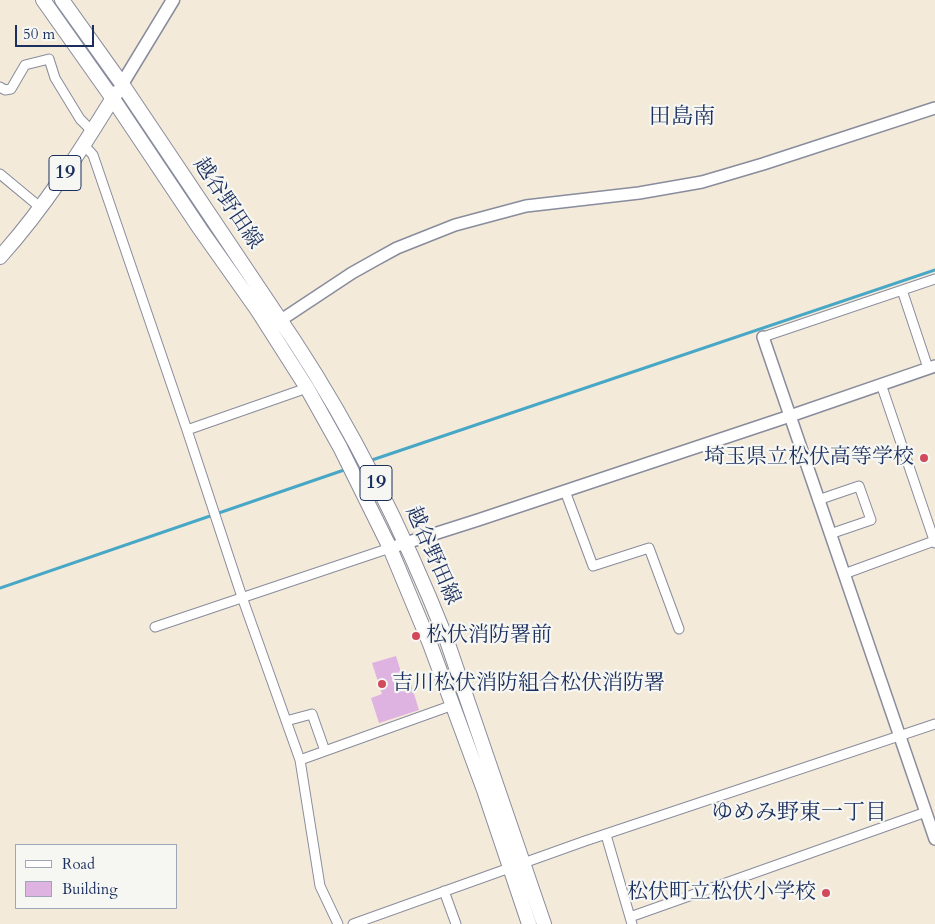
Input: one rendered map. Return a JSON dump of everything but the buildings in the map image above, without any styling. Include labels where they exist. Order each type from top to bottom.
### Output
[{"type":"main road","name":"越谷野田線","points":[[43,0],[258,311],[307,388],[358,482],[390,548],[453,705],[529,924]]},
{"type":"main road","name":"越谷野田線","points":[[62,0],[122,84],[321,382],[371,473],[406,543],[446,638],[544,924]]},
{"type":"main road","points":[[122,84],[173,0]]},
{"type":"main road","name":"19","points":[[0,257],[41,208],[93,132],[122,84]]},
{"type":"street","points":[[0,88],[5,90],[11,89],[25,65],[49,59],[54,78],[80,119],[93,132]]},
{"type":"street","points":[[280,320],[376,259],[455,224],[526,206],[639,193],[702,182],[935,108]]},
{"type":"street","points":[[84,145],[92,155],[187,430],[242,597],[300,760],[320,886],[338,924]]},
{"type":"street","points":[[0,174],[41,208]]},
{"type":"street","points":[[935,279],[763,337],[935,839]]},
{"type":"street","points":[[155,627],[790,416],[931,367],[902,290]]},
{"type":"street","points":[[844,574],[935,542],[881,384]]},
{"type":"street","points":[[187,430],[307,388]]},
{"type":"street","points":[[818,500],[859,486],[871,520],[830,534]]},
{"type":"street","points":[[565,491],[593,566],[648,548],[679,629]]},
{"type":"street","points":[[300,760],[453,705]]},
{"type":"street","points":[[286,721],[312,714],[325,751]]},
{"type":"street","points":[[353,924],[509,868],[935,724]]},
{"type":"street","points":[[606,835],[631,920],[926,812]]},
{"type":"street","points":[[444,891],[456,924]]},
{"type":"waterway","points":[[369,461],[935,270]]},
{"type":"waterway","points":[[0,588],[347,469]]},
{"type":"place","name":"埼玉県立松伏高等学校","points":[[924,458]]},
{"type":"place","name":"松伏消防署前","points":[[416,636]]},
{"type":"place","name":"吉川松伏消防組合松伏消防署","points":[[382,684]]},
{"type":"place","name":"松伏町立松伏小学校","points":[[826,893]]},
{"type":"district","name":"田島南","points":[[682,118]]},
{"type":"district","name":"ゆめみ野東一丁目","points":[[799,814]]}]
